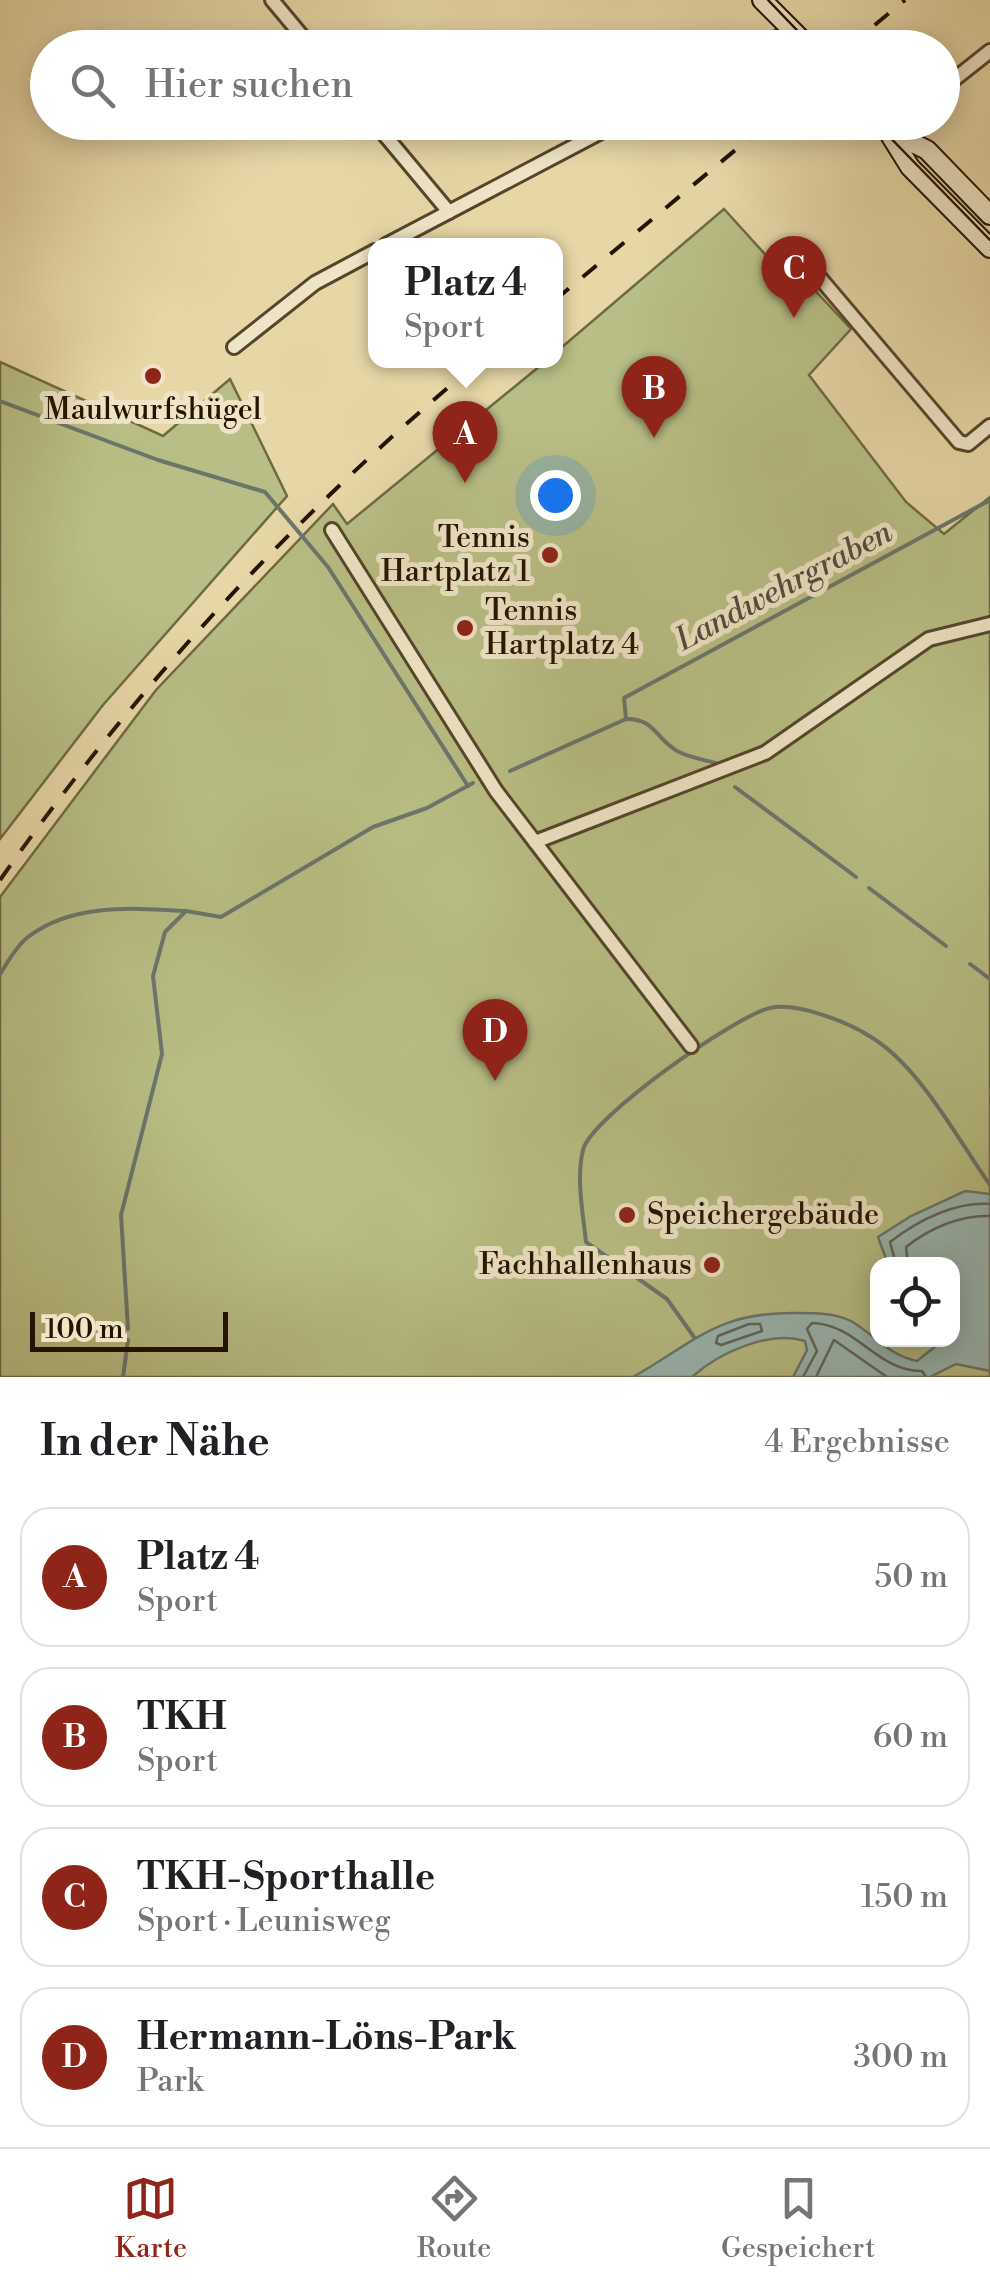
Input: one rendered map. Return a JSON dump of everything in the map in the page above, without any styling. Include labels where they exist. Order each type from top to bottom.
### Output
[{"type":"main road","points":[[762,0],[792,30]]},
{"type":"main road","points":[[898,140],[910,167],[990,248]]},
{"type":"main road","points":[[913,140],[990,215]]},
{"type":"street","points":[[272,0],[297,30]]},
{"type":"street","points":[[960,75],[990,51]]},
{"type":"street","points":[[389,140],[449,212]]},
{"type":"street","points":[[401,238],[586,140]]},
{"type":"street","points":[[234,346],[314,283],[368,255]]},
{"type":"street","points":[[796,265],[814,272],[960,442],[968,444],[990,426]]},
{"type":"street","points":[[332,530],[496,791],[691,1046]]},
{"type":"street","points":[[535,842],[764,753],[929,639],[990,624]]},
{"type":"green space","points":[[724,209],[773,263],[791,265],[851,329],[809,375],[906,502],[944,534],[990,497],[990,1377],[0,1377],[0,897],[156,690],[333,504],[347,524],[537,368],[563,368],[563,346]]},
{"type":"green space","points":[[0,362],[163,436],[230,379],[287,496],[103,705],[0,839]]},
{"type":"water","points":[[965,1191],[990,1194],[990,1371],[956,1364],[930,1377],[793,1377],[807,1350],[805,1341],[791,1338],[745,1346],[692,1377],[633,1377],[709,1331],[747,1317],[770,1314],[817,1313],[845,1318],[870,1334],[870,1347],[887,1347],[917,1361],[935,1347],[960,1347],[960,1257],[885,1257],[878,1237],[911,1216]]},
{"type":"waterway","points":[[0,401],[158,460],[265,492],[328,567],[468,786]]},
{"type":"waterway","name":"Landwehrgraben","points":[[510,771],[626,719],[624,698],[990,500]]},
{"type":"waterway","points":[[626,719],[650,726],[679,752],[719,764]]},
{"type":"waterway","name":"Landwehrgraben","points":[[128,1329],[121,1215],[162,1054],[153,976],[165,932],[186,911],[221,917],[373,827],[427,808],[473,783]]},
{"type":"waterway","points":[[735,787],[856,877]]},
{"type":"waterway","points":[[869,888],[946,946]]},
{"type":"waterway","points":[[0,974],[24,941],[64,918],[103,910],[185,911]]},
{"type":"waterway","points":[[970,964],[990,979]]},
{"type":"waterway","points":[[694,1337],[667,1299],[586,1242],[581,1161],[592,1135],[636,1093],[752,1015],[770,1008],[794,1008],[836,1020],[871,1037],[906,1066],[990,1185]]},
{"type":"waterway","name":"Landwehrgraben","points":[[123,1377],[128,1340]]},
{"type":"tram line","points":[[768,0],[797,30]]},
{"type":"tram line","points":[[893,140],[990,240]]},
{"type":"railway","points":[[869,30],[905,0]]},
{"type":"railway","points":[[563,293],[747,140]]},
{"type":"railway","points":[[0,880],[107,738],[223,604],[348,478],[472,368]]},
{"type":"place","name":"TKH-Sporthalle","points":[[794,318]]},
{"type":"place","name":"Maulwurfshügel","points":[[153,376]]},
{"type":"place","name":"TKH","points":[[654,438]]},
{"type":"place","name":"Platz 4","points":[[465,483]]},
{"type":"place","name":"Tennis Hartplatz 1","points":[[550,555]]},
{"type":"place","name":"Tennis Hartplatz 4","points":[[465,628]]},
{"type":"place","name":"Hermann-Löns-Park","points":[[495,1081]]},
{"type":"place","name":"Speichergebäude","points":[[627,1215]]},
{"type":"place","name":"Fachhallenhaus","points":[[712,1265]]}]
